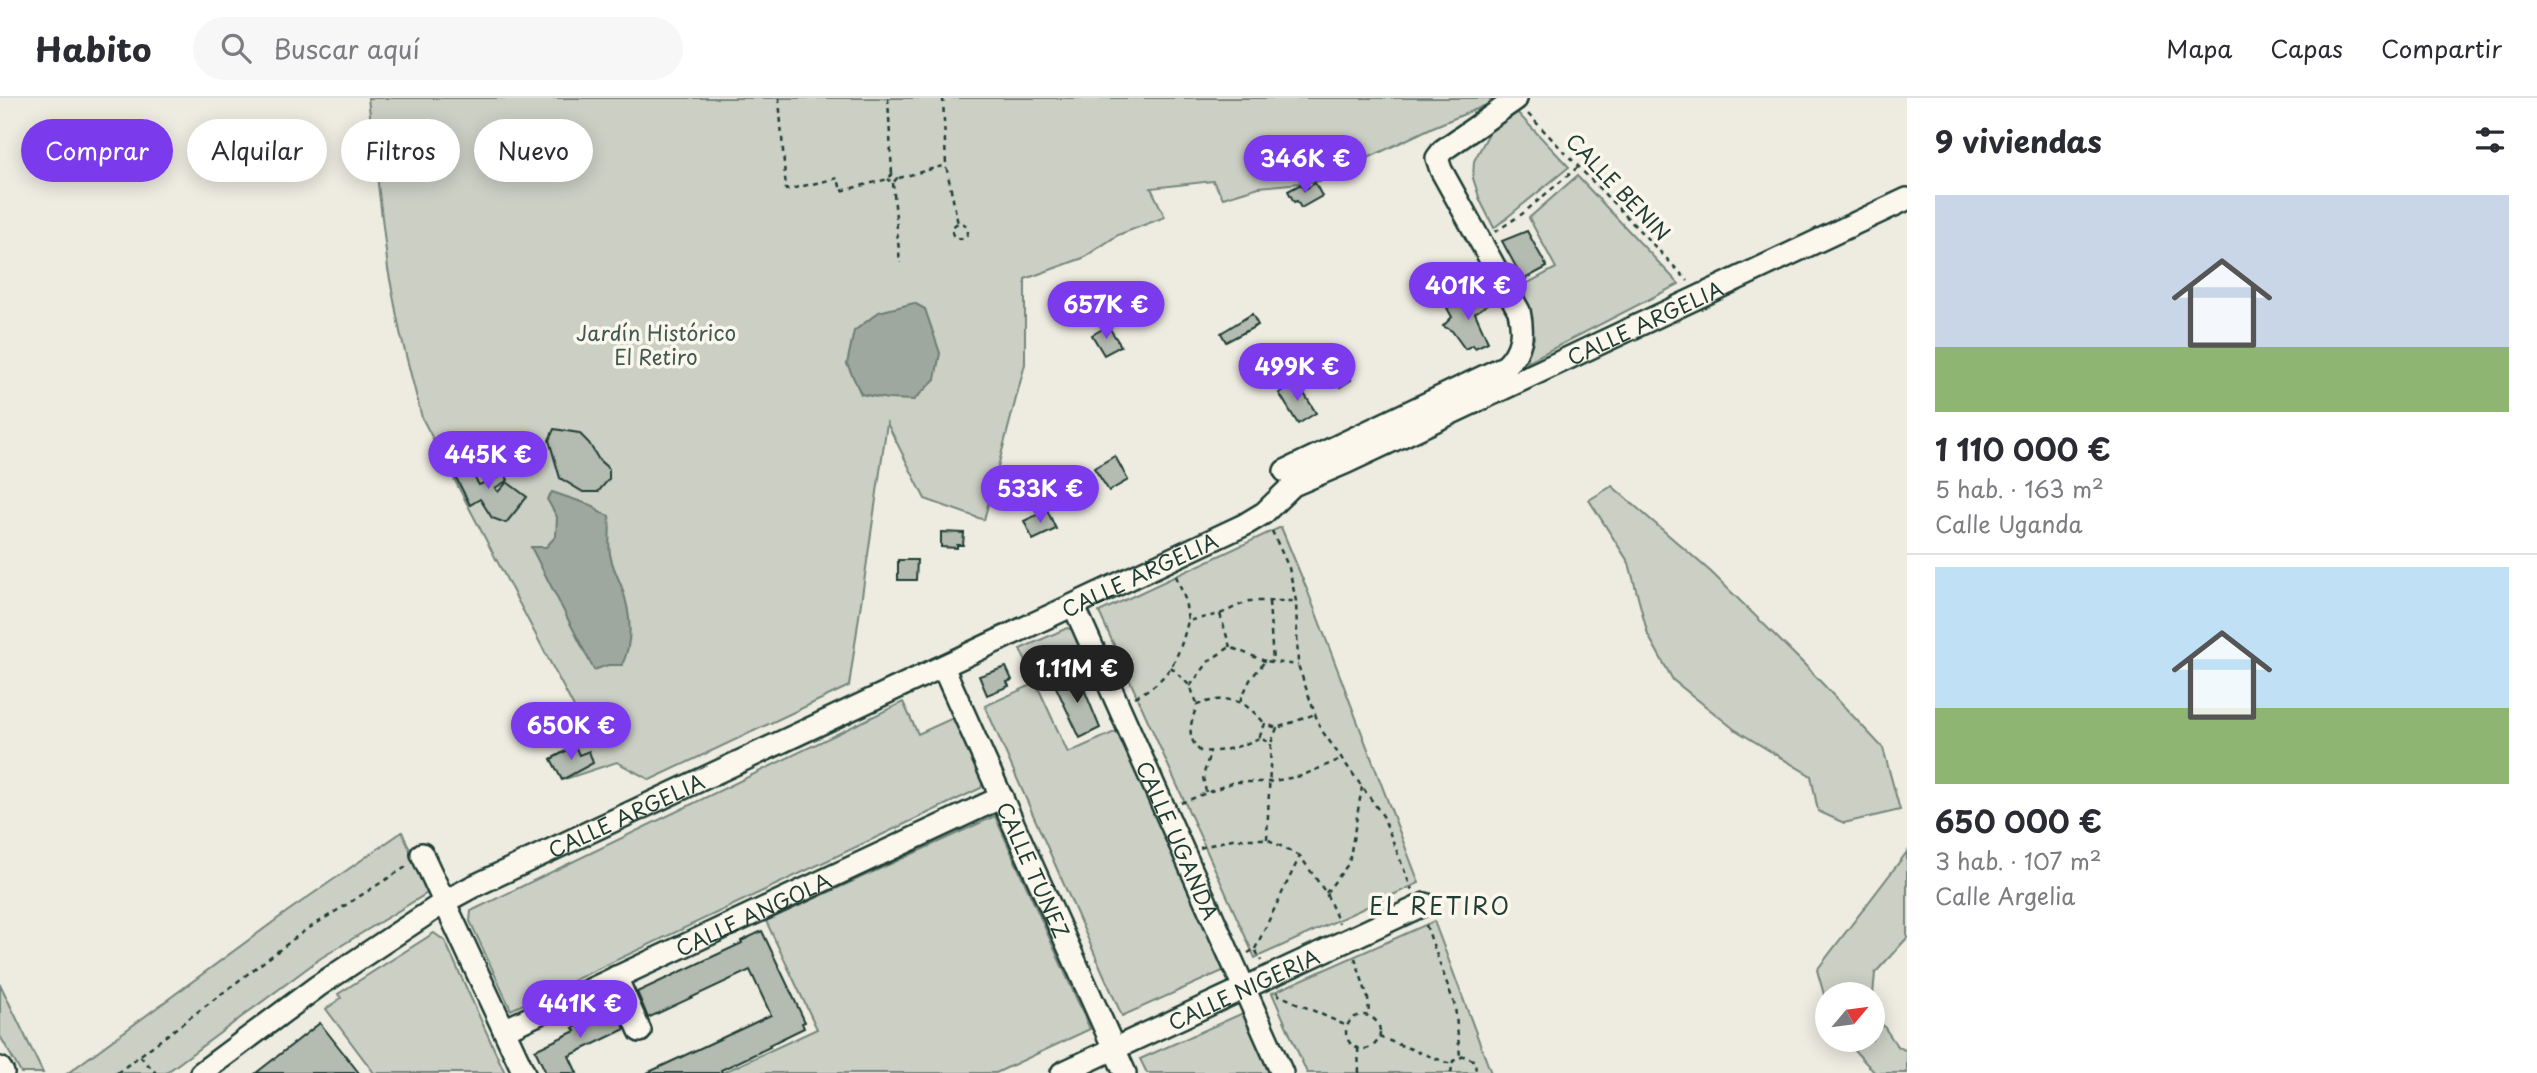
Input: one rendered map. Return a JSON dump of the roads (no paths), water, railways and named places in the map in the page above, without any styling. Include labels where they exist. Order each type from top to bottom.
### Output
[{"type":"street","points":[[1285,471],[1506,366],[1517,355],[1524,331],[1520,311],[1441,170],[1437,158],[1443,150],[1516,99]]},
{"type":"street","name":"CALLE ARGELIA","points":[[201,1073],[318,986],[446,901],[472,887],[1169,561],[1264,513],[1293,485],[1348,462],[1907,200]]},
{"type":"street","name":"CALLE UGANDA","points":[[1074,606],[1282,1073]]},
{"type":"street","name":"CALLE TÚNEZ","points":[[943,667],[1125,1073]]},
{"type":"street","name":"CALLE ANGOLA","points":[[504,1030],[1002,797]]},
{"type":"street","points":[[422,854],[524,1073]]},
{"type":"street","name":"CALLE NIGERIA","points":[[1062,1073],[1421,905]]},
{"type":"street","points":[[616,977],[640,1031]]},
{"type":"street","points":[[0,1068],[3,1073]]},
{"type":"district","name":"EL RETIRO","points":[[1440,905]]},
{"type":"park label","name":"Jardín Histórico El Retiro","points":[[656,344]]}]
